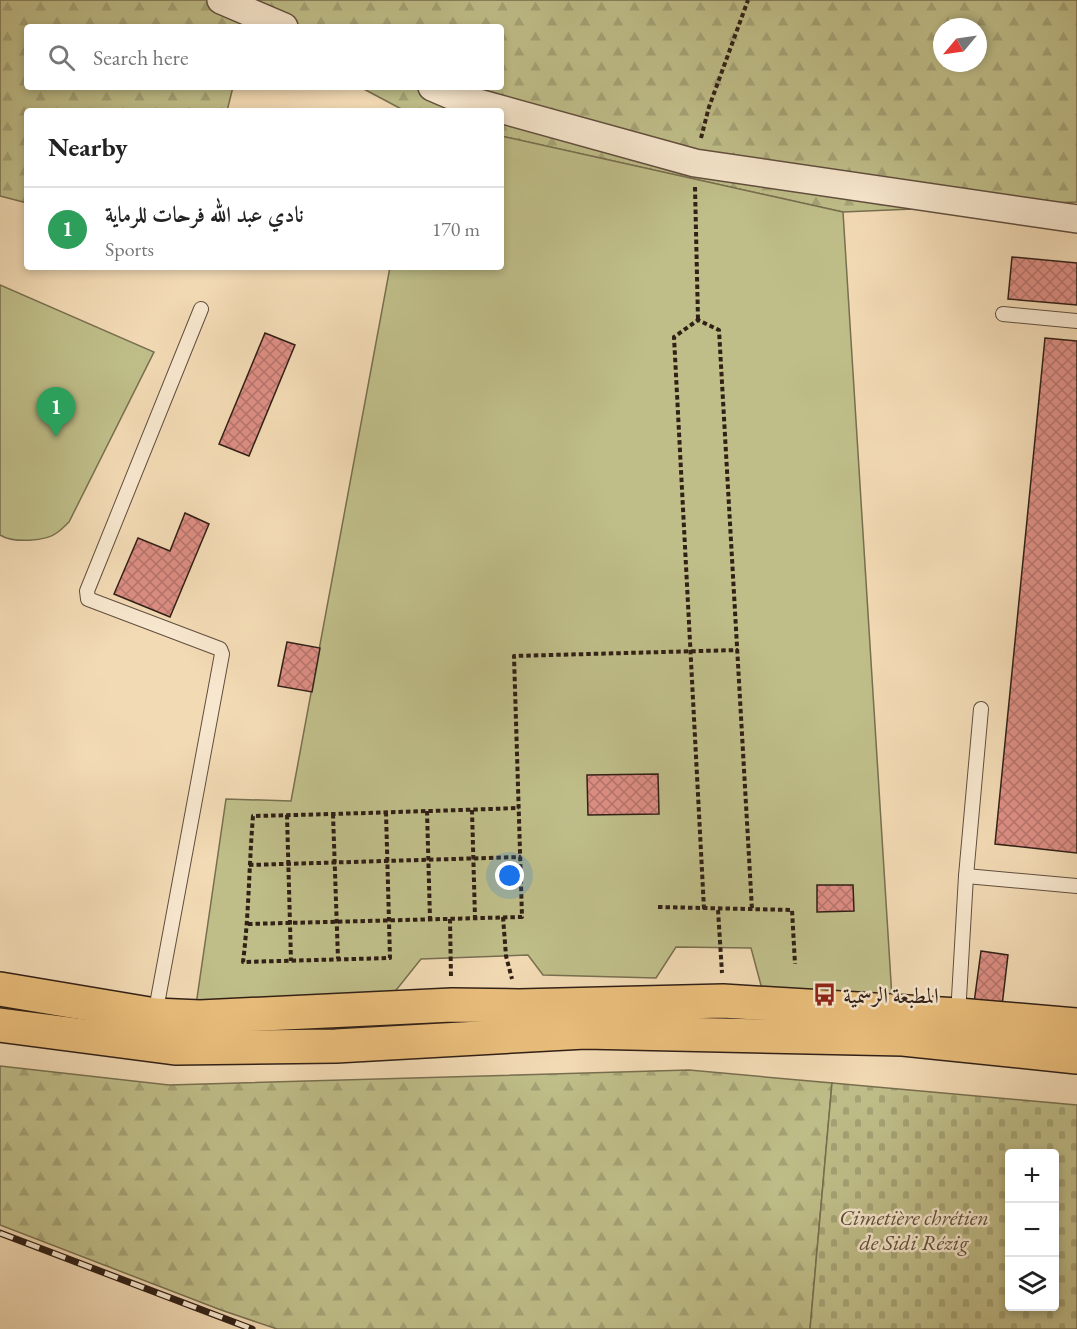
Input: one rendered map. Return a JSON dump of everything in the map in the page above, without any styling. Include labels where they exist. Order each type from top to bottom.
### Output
[{"type":"highway","points":[[0,989],[155,1014],[200,1017],[452,1005],[519,1006],[723,1001],[958,1015],[1077,1025]]},
{"type":"highway","points":[[0,1024],[175,1048],[336,1046],[596,1032],[903,1040],[1077,1057]]},
{"type":"street","points":[[221,0],[277,24]]},
{"type":"street","points":[[439,90],[496,108]]},
{"type":"street","points":[[504,110],[695,163],[1077,219]]},
{"type":"lane","points":[[155,1014],[222,654],[220,649],[88,598],[87,591],[201,309]]},
{"type":"lane","points":[[1003,314],[1077,321]]},
{"type":"lane","points":[[958,1015],[966,876],[981,709]]},
{"type":"lane","points":[[966,876],[1077,886]]},
{"type":"path","points":[[698,320],[695,163],[709,107],[748,0]]},
{"type":"path","points":[[698,320],[719,330],[752,910]]},
{"type":"path","points":[[698,320],[674,337],[704,909]]},
{"type":"path","points":[[248,924],[522,917],[514,656],[738,650]]},
{"type":"path","points":[[386,812],[390,958],[243,962],[248,924],[253,816],[333,813],[519,808]]},
{"type":"path","points":[[472,810],[475,918]]},
{"type":"path","points":[[427,811],[430,919]]},
{"type":"path","points":[[333,813],[338,959]]},
{"type":"path","points":[[287,815],[291,961]]},
{"type":"path","points":[[249,865],[520,857]]},
{"type":"path","points":[[658,907],[792,910],[795,964]]},
{"type":"path","points":[[718,910],[723,1001]]},
{"type":"path","points":[[503,917],[506,956],[519,1006]]},
{"type":"path","points":[[450,919],[452,1005]]},
{"type":"green space","points":[[0,0],[1077,0],[1077,202],[843,212],[504,137],[504,108],[399,108],[366,90],[504,90],[504,24],[257,24],[251,15],[249,24],[24,24],[24,90],[232,90],[228,108],[24,108],[24,202],[0,196]]},
{"type":"green space","points":[[504,137],[843,212],[892,998],[762,989],[751,948],[676,947],[656,978],[543,975],[528,955],[421,959],[393,994],[196,1005],[226,799],[291,801],[389,270],[504,270]]},
{"type":"green space","points":[[0,285],[154,352],[69,522],[46,538],[21,540],[0,535]]},
{"type":"green space","points":[[0,1066],[169,1085],[689,1070],[832,1083],[810,1329],[277,1329],[221,1310],[0,1225]]},
{"type":"green space","name":"Cimetière chrétien de Sidi Rézig","points":[[832,1083],[1077,1105],[1077,1329],[810,1329]]},
{"type":"building","points":[[1012,257],[1077,263],[1077,305],[1008,299]]},
{"type":"building","points":[[265,333],[295,345],[249,456],[219,444]]},
{"type":"building","points":[[1045,338],[1077,341],[1077,853],[995,844]]},
{"type":"building","points":[[185,513],[209,524],[170,617],[114,594],[138,538],[170,551]]},
{"type":"building","points":[[287,642],[320,648],[312,692],[278,686]]},
{"type":"building","points":[[658,774],[659,814],[588,815],[587,775]]},
{"type":"building","points":[[817,885],[853,885],[854,911],[817,912]]},
{"type":"building","points":[[981,951],[1008,955],[1002,1006],[974,1003]]},
{"type":"railway","points":[[0,1233],[252,1329]]},
{"type":"place","name":"نادي عبد الله فرحات للرماية","points":[[56,437]]},
{"type":"place","name":"المطبعة الرسمية","points":[[825,995]]}]
